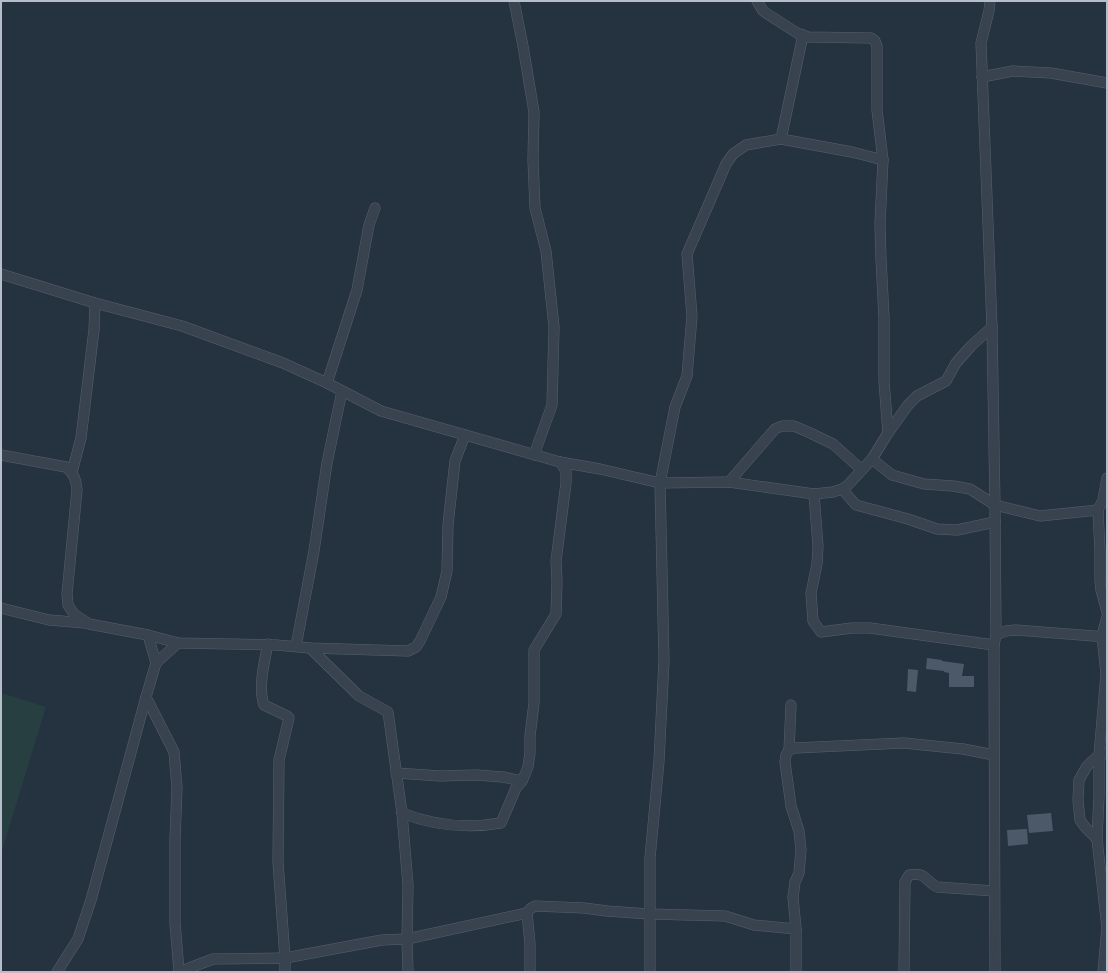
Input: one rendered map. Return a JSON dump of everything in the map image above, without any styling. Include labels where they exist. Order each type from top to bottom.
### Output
[{"type":"street","points":[[514,1],[534,112],[533,160],[535,208],[546,252],[554,327],[552,405],[534,455]]},
{"type":"street","points":[[757,1],[763,11],[797,33],[808,37],[871,38],[875,41],[877,46],[877,110],[883,160],[880,224],[884,318],[884,381],[888,434]]},
{"type":"street","points":[[990,1],[981,43],[992,327],[995,505],[995,972]]},
{"type":"street","points":[[781,139],[803,35]]},
{"type":"street","points":[[982,77],[1013,72],[1051,73],[1107,83]]},
{"type":"street","points":[[650,972],[650,858],[659,753],[664,661],[660,483],[675,407],[688,376],[692,316],[687,254],[726,164],[733,154],[746,145],[781,139],[852,152],[883,160]]},
{"type":"street","points":[[327,383],[357,290],[369,225],[374,208]]},
{"type":"street","points":[[1,274],[95,304],[182,326],[283,363],[327,383],[381,411],[534,455],[660,483],[729,482],[814,494],[842,490],[848,485],[872,459],[908,405],[917,396],[946,381],[956,363],[971,346],[992,327]]},
{"type":"street","points":[[72,472],[82,438],[94,330],[95,304]]},
{"type":"street","points":[[296,646],[314,551],[327,463],[342,391]]},
{"type":"street","points":[[729,482],[775,429],[782,426],[794,426],[833,444],[862,470]]},
{"type":"street","points":[[1,608],[50,620],[64,620],[89,624],[148,635],[178,643],[268,644],[310,648],[408,651],[416,647],[442,591],[447,571],[448,525],[455,461],[465,435]]},
{"type":"street","points":[[1,455],[66,467],[72,472],[77,490],[67,594],[68,605],[74,614],[89,624]]},
{"type":"street","points":[[872,459],[892,475],[924,484],[970,489],[995,505],[1040,516],[1098,510]]},
{"type":"street","points":[[402,813],[421,820],[449,826],[482,827],[501,824],[516,788],[522,781],[528,767],[530,753],[530,736],[534,704],[534,650],[556,614],[558,581],[556,561],[566,483],[566,471],[560,462]]},
{"type":"street","points":[[1107,478],[1103,500],[1098,510],[1100,590],[1107,612]]},
{"type":"street","points":[[842,490],[856,505],[908,519],[937,529],[957,530],[995,522]]},
{"type":"street","points":[[814,494],[818,546],[817,564],[810,593],[813,621],[821,632],[852,628],[870,628],[995,640],[1006,631],[1015,630],[1105,636]]},
{"type":"street","points":[[1103,972],[1107,928],[1099,796],[1103,754],[1106,674],[1105,636],[1107,617]]},
{"type":"street","points":[[148,635],[156,663]]},
{"type":"street","points":[[57,972],[78,939],[91,900],[156,663],[178,643]]},
{"type":"street","points":[[268,644],[262,669],[262,700],[264,705],[287,716],[288,718],[279,760],[278,862],[285,972]]},
{"type":"street","points":[[310,648],[359,696],[388,712],[402,813],[408,885],[408,972]]},
{"type":"street","points":[[146,697],[174,752],[178,788],[175,839],[175,915],[179,972],[214,959],[285,958],[382,940],[407,939],[527,913],[535,906],[584,908],[649,914],[725,916],[754,925],[796,929]]},
{"type":"street","points":[[791,705],[789,750],[786,755],[785,762],[790,806],[799,831],[800,850],[799,873],[794,882],[793,897],[796,929],[796,972]]},
{"type":"street","points":[[789,750],[796,748],[904,743],[963,749],[994,755]]},
{"type":"street","points":[[1102,838],[1084,827],[1080,820],[1078,800],[1079,780],[1087,766],[1103,754]]},
{"type":"street","points":[[396,774],[440,776],[476,775],[503,777],[522,781]]},
{"type":"street","points":[[904,972],[905,882],[909,876],[916,874],[923,876],[937,887],[994,891]]},
{"type":"street","points":[[527,913],[530,944],[530,972]]},
{"type":"green space","points":[[1,693],[46,707],[1,854]]},
{"type":"building","points":[[927,658],[964,664],[962,676],[974,676],[974,687],[949,687],[949,673],[926,669]]},
{"type":"building","points":[[908,669],[918,670],[916,692],[907,691]]},
{"type":"building","points":[[1051,813],[1053,831],[1029,833],[1027,815]]},
{"type":"building","points":[[1027,829],[1028,844],[1008,846],[1007,830]]}]
